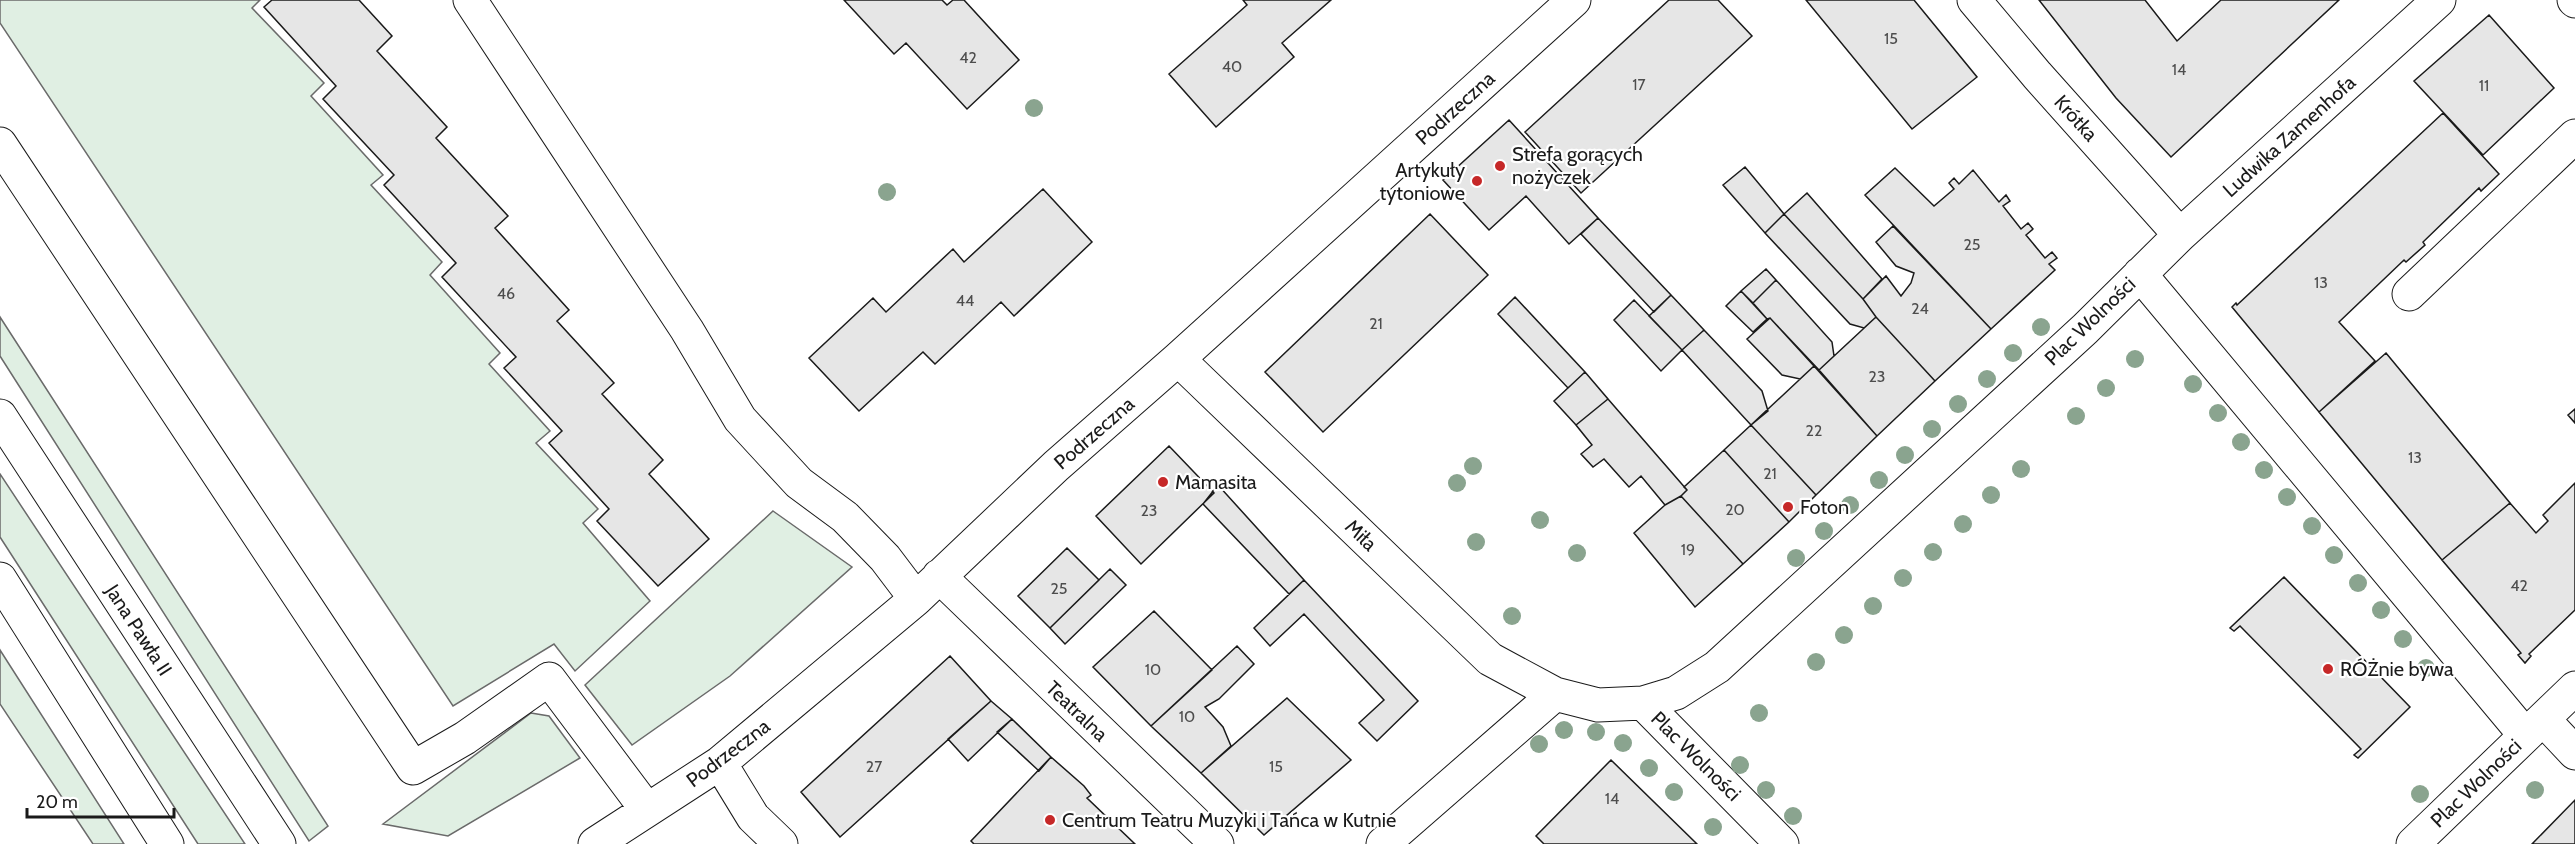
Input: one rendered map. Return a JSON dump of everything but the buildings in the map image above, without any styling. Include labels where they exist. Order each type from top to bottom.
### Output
[{"type":"street","points":[[470,0],[687,330],[740,419],[799,483],[853,525],[885,558],[916,599]]},
{"type":"street","name":"Podrzeczna","points":[[595,844],[720,762],[916,599],[1056,466],[1178,359],[1574,0]]},
{"type":"street","name":"Krótka","points":[[1974,0],[2037,75],[2180,234]]},
{"type":"street","name":"Ludwika Zamenhofa","points":[[2140,274],[2180,234],[2439,0]]},
{"type":"street","points":[[2409,294],[2575,136]]},
{"type":"street","points":[[0,144],[413,768],[465,738],[549,679],[647,810]]},
{"type":"street","name":"Plac Wolności","points":[[1782,844],[1643,703],[1676,693],[1718,668],[2085,329],[2140,274],[2534,727],[2413,844]]},
{"type":"street","name":"Miła","points":[[1178,359],[1490,659],[1555,694],[1598,705],[1643,703]]},
{"type":"street","name":"Jana Pawła II","points":[[0,416],[279,844]]},
{"type":"street","name":"Teatralna","points":[[939,576],[1217,844]]},
{"type":"street","points":[[0,579],[167,844]]},
{"type":"street","points":[[2575,688],[2534,727],[2575,753]]},
{"type":"street","points":[[1383,844],[1555,694]]},
{"type":"street","points":[[720,762],[753,817],[781,844]]},
{"type":"green space","points":[[0,0],[260,0],[252,8],[324,83],[311,96],[383,175],[371,185],[442,262],[430,275],[500,353],[489,364],[550,431],[536,443],[598,509],[583,523],[650,601],[575,671],[554,644],[453,706],[0,23]]},
{"type":"green space","points":[[0,317],[328,826],[309,841],[0,356]]},
{"type":"green space","points":[[0,474],[245,844],[198,844],[0,537]]},
{"type":"green space","points":[[773,511],[852,567],[730,676],[632,745],[585,685]]},
{"type":"green space","points":[[0,650],[124,844],[93,844],[0,704]]},
{"type":"green space","points":[[531,713],[549,716],[580,758],[448,836],[383,824]]},
{"type":"place","name":"Strefa gorących nożyczek","points":[[1500,166]]},
{"type":"place","name":"Artykuły tytoniowe","points":[[1477,181]]},
{"type":"place","name":"Mamasita","points":[[1163,482]]},
{"type":"place","name":"Foton","points":[[1788,507]]},
{"type":"place","name":"RÓŻnie bywa","points":[[2328,669]]},
{"type":"place","name":"Centrum Teatru Muzyki i Tańca w Kutnie","points":[[1050,820]]}]
